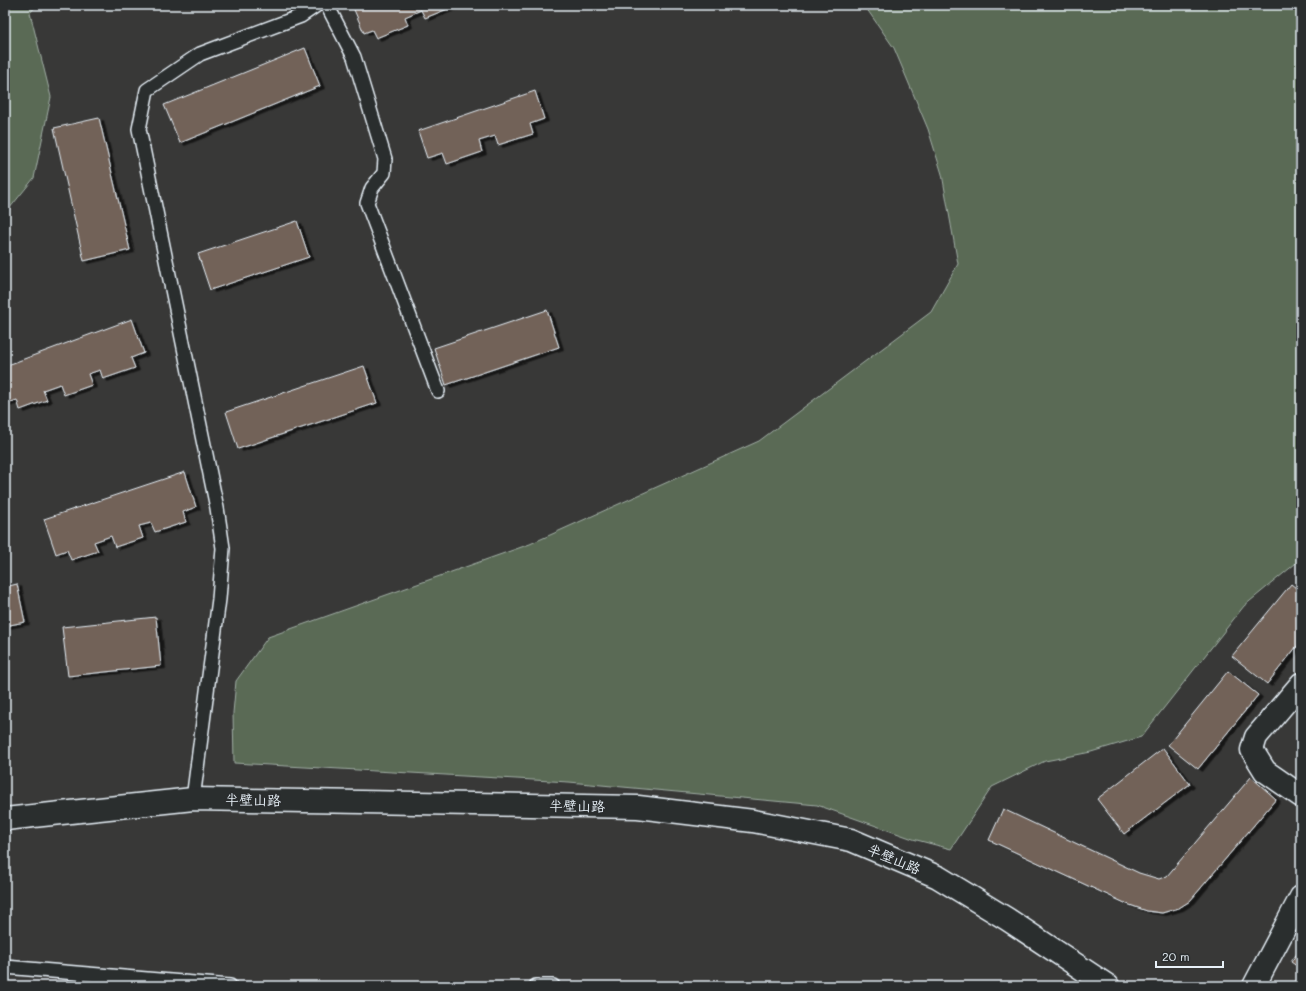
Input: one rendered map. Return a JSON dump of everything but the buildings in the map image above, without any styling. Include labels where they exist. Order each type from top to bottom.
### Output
[{"type":"main road","points":[[1301,684],[1256,737],[1252,750],[1265,771],[1301,796]]},
{"type":"main road","name":"半壁山路","points":[[5,819],[193,799],[638,807],[753,821],[851,840],[938,877],[1007,919],[1108,986]]},
{"type":"main road","points":[[1254,986],[1301,897]]},
{"type":"lane","points":[[193,799],[219,599],[223,548],[218,508],[139,129],[147,90],[200,54],[301,16],[317,5]]},
{"type":"lane","points":[[327,5],[354,57],[385,159],[384,173],[372,188],[367,203],[438,392]]},
{"type":"lane","points":[[5,967],[230,986]]},
{"type":"lane","points":[[536,986],[553,986]]},
{"type":"green space","points":[[5,5],[37,5],[30,13],[51,97],[34,178],[5,214]]},
{"type":"green space","points":[[864,5],[1301,5],[1301,559],[1244,606],[1141,737],[1091,752],[1045,761],[992,787],[951,849],[913,839],[817,805],[569,782],[234,763],[233,713],[236,681],[268,637],[530,544],[759,441],[931,312],[958,264],[942,174],[928,129],[894,48]]}]
